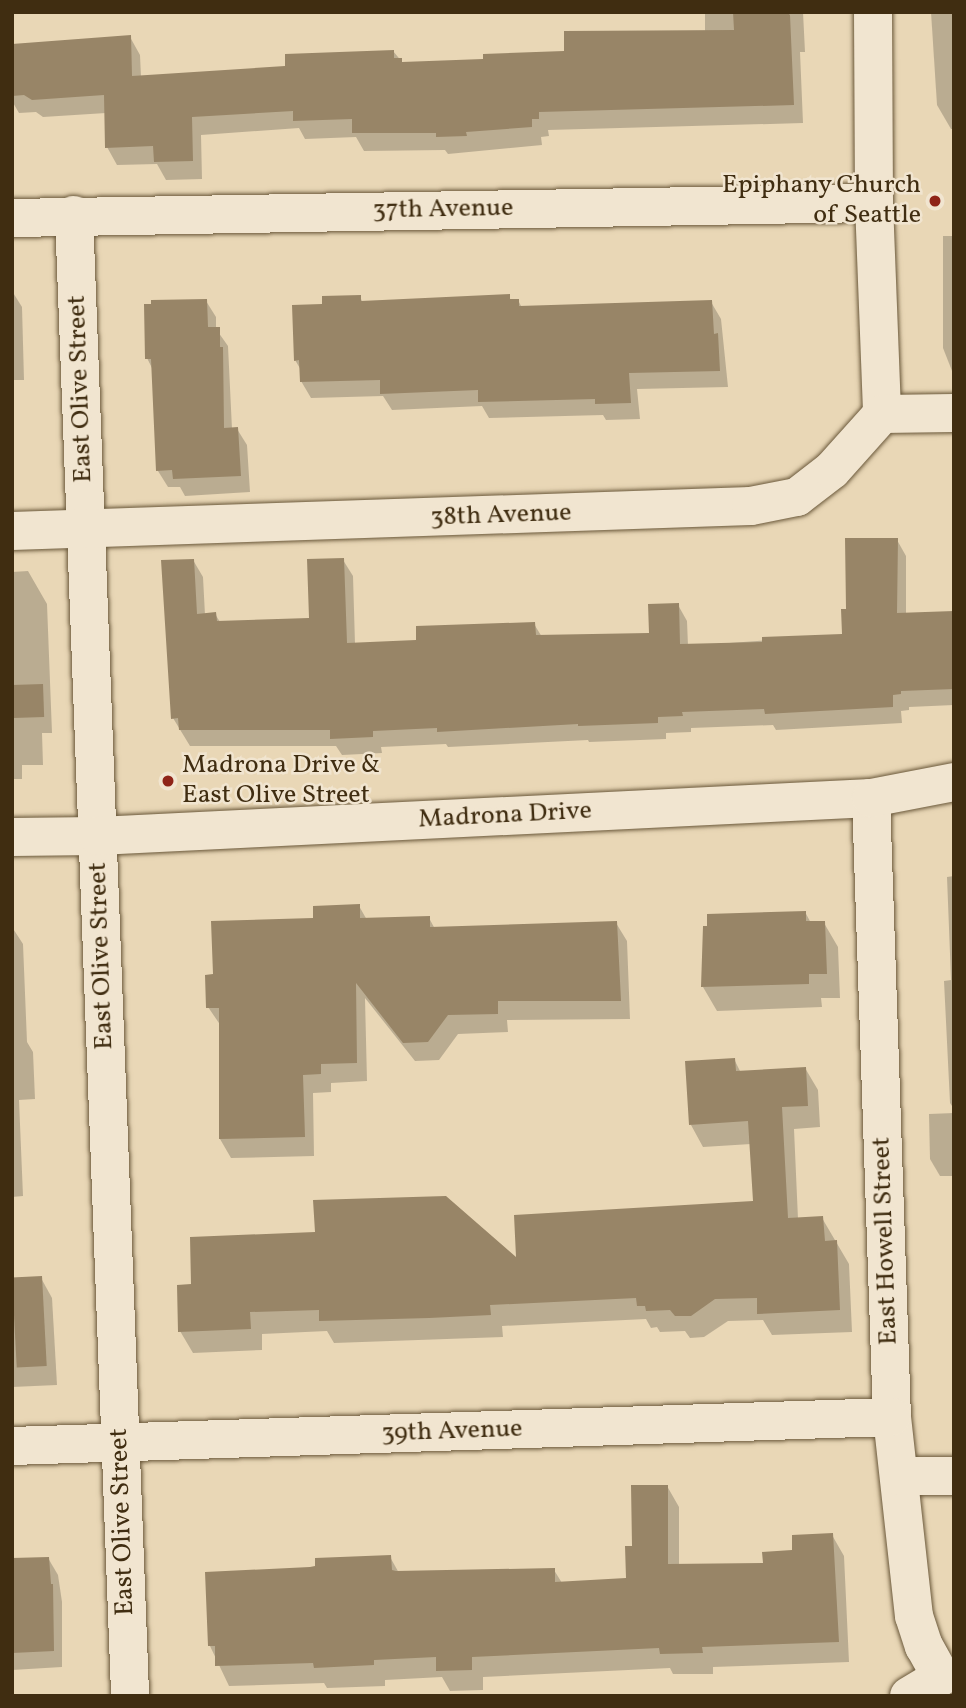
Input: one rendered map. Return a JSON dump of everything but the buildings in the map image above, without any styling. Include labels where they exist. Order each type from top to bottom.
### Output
[{"type":"street","points":[[873,12],[874,203],[882,414],[954,413]]},
{"type":"street","name":"37th Avenue","points":[[12,218],[874,203]]},
{"type":"street","name":"East Olive Street","points":[[74,215],[130,1696]]},
{"type":"street","name":"38th Avenue","points":[[12,531],[751,506],[797,497],[832,470],[882,414]]},
{"type":"street","name":"Madrona Drive","points":[[12,837],[98,836],[871,798],[954,782]]},
{"type":"street","name":"East Howell Street","points":[[871,798],[892,1417],[914,1616],[923,1646],[948,1680]]},
{"type":"street","name":"39th Avenue","points":[[12,1446],[892,1417]]},
{"type":"street","points":[[899,1476],[954,1476]]},
{"type":"street","points":[[909,1696],[948,1680]]},
{"type":"place","name":"Epiphany Church of Seattle","points":[[935,201]]},
{"type":"place","name":"Madrona Drive & East Olive Street","points":[[168,781]]}]
